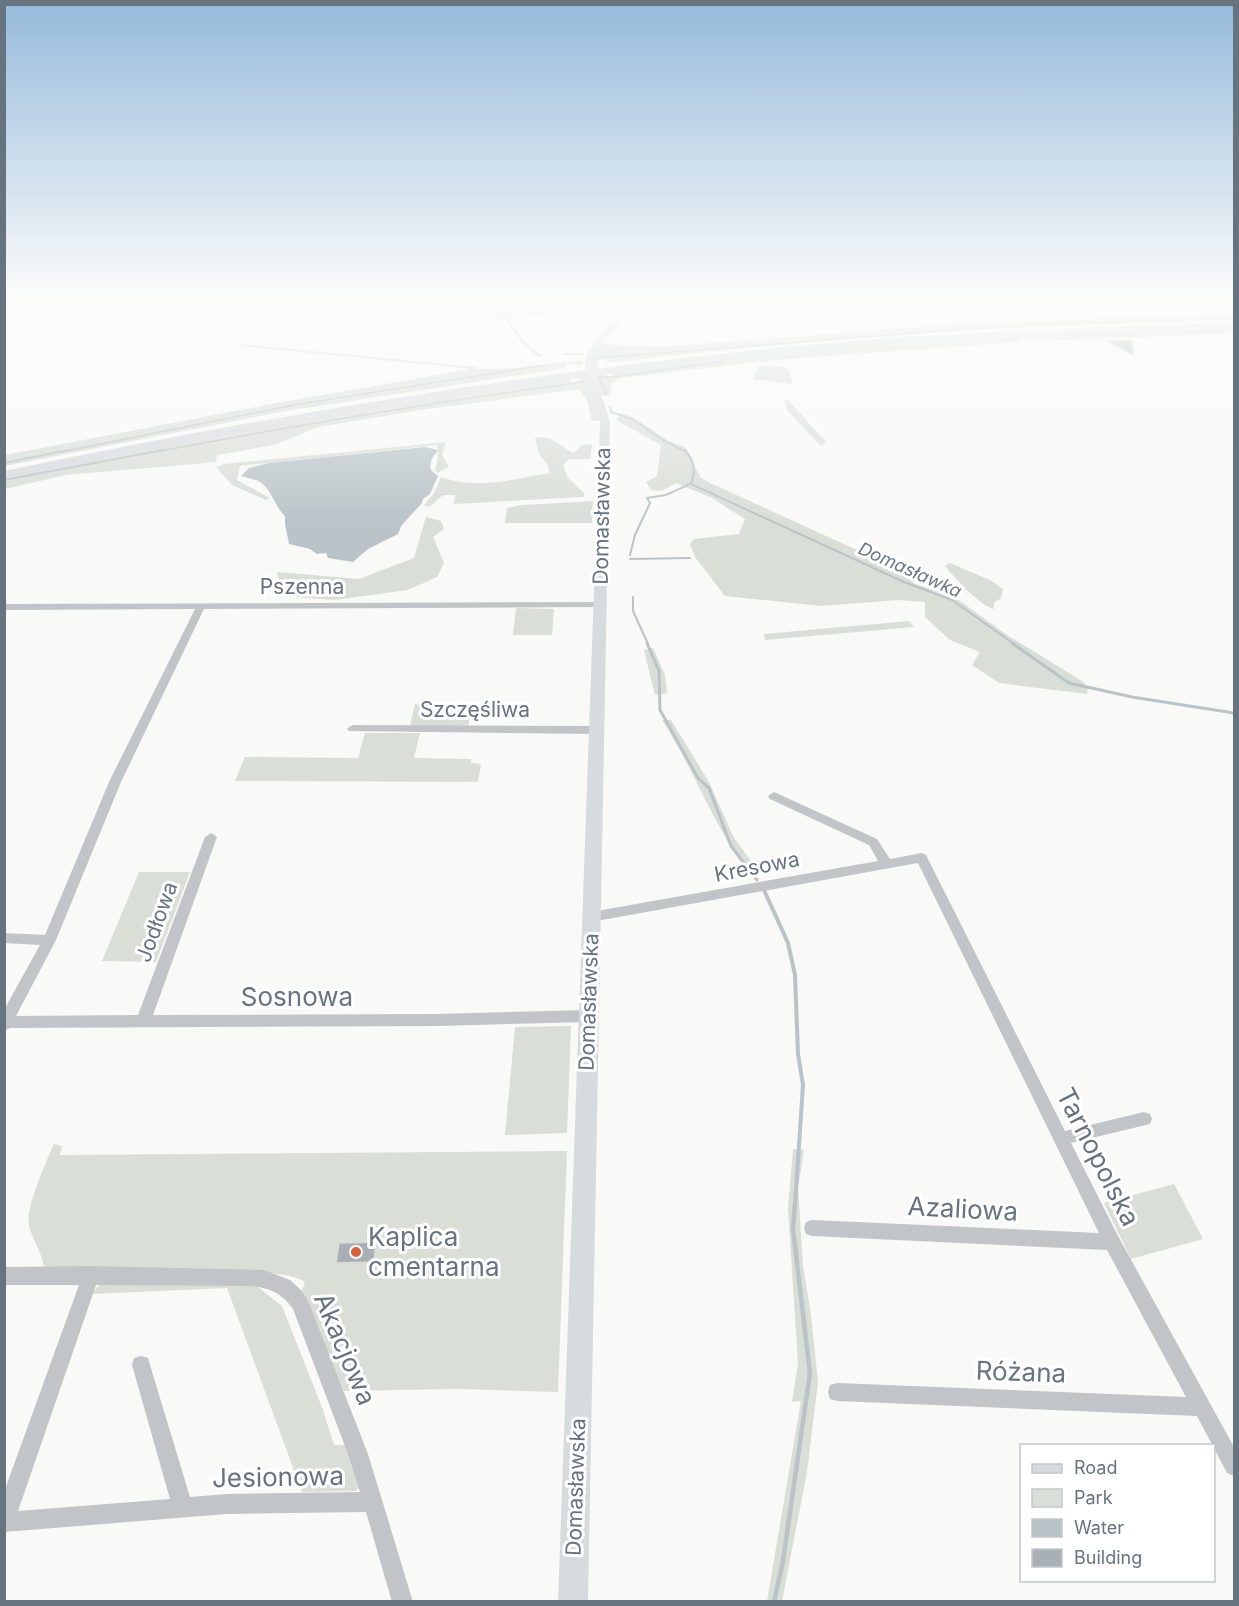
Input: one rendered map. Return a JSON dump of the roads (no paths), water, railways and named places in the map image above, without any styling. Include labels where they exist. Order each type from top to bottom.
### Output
[{"type":"highway","points":[[4,469],[374,398],[548,375]]},
{"type":"highway","points":[[4,475],[276,420],[553,375]]},
{"type":"street","name":"Domasławska","points":[[573,1602],[605,422],[601,402],[590,375]]},
{"type":"street","name":"Pszenna","points":[[4,608],[600,605]]},
{"type":"street","points":[[5,1024],[61,915],[115,782],[201,606]]},
{"type":"street","name":"Szczęśliwa","points":[[353,729],[597,730]]},
{"type":"street","points":[[774,796],[873,842],[886,863]]},
{"type":"street","name":"Jodłowa","points":[[143,1022],[211,837]]},
{"type":"street","name":"Kresowa","points":[[591,917],[886,863],[922,858],[927,865]]},
{"type":"street","name":"Tarnopolska","points":[[927,865],[1112,1242],[1234,1466]]},
{"type":"street","points":[[4,938],[49,940]]},
{"type":"street","name":"Sosnowa","points":[[5,1024],[437,1020],[588,1016]]},
{"type":"street","points":[[1060,1139],[1144,1119]]},
{"type":"street","name":"Azaliowa","points":[[812,1228],[1112,1242]]},
{"type":"street","points":[[4,1522],[91,1275]]},
{"type":"street","name":"Akacjowa","points":[[4,1276],[264,1278],[278,1282],[290,1290],[300,1303],[328,1370],[374,1502],[403,1602]]},
{"type":"street","points":[[141,1365],[183,1507]]},
{"type":"street","name":"Różana","points":[[837,1392],[1203,1407]]},
{"type":"street","name":"Jesionowa","points":[[4,1522],[227,1504],[374,1502]]},
{"type":"water","points":[[425,447],[438,450],[432,459],[431,470],[438,476],[430,494],[423,499],[401,526],[398,534],[368,549],[353,562],[328,558],[326,553],[317,554],[310,549],[289,544],[285,516],[267,489],[258,481],[241,476],[249,468],[269,463]]},
{"type":"waterway","points":[[61,452],[294,405],[483,375]]},
{"type":"waterway","points":[[606,395],[599,377],[628,375]]},
{"type":"waterway","points":[[155,452],[369,414],[584,382]]},
{"type":"waterway","name":"Domasławka","points":[[610,407],[611,412],[632,419],[686,452]]},
{"type":"waterway","points":[[4,463],[68,450]]},
{"type":"waterway","points":[[4,480],[163,450]]},
{"type":"waterway","name":"Domasławka","points":[[685,450],[693,466],[691,484],[904,582],[952,600],[1014,644]]},
{"type":"waterway","points":[[630,555],[635,535],[650,503],[647,498],[666,495],[690,484]]},
{"type":"waterway","points":[[630,559],[690,558]]},
{"type":"waterway","points":[[633,597],[633,611],[648,644]]},
{"type":"waterway","points":[[647,643],[659,671],[660,710],[698,778],[709,788],[731,846],[757,880]]},
{"type":"waterway","name":"Domasławka","points":[[1012,643],[1069,683],[1132,697],[1234,713]]},
{"type":"waterway","points":[[764,890],[788,943],[795,975],[798,1054],[803,1085],[795,1205]]},
{"type":"waterway","points":[[774,1602],[783,1561],[810,1373],[793,1229],[795,1203]]},
{"type":"place","name":"Kaplica cmentarna","points":[[356,1252]]}]
